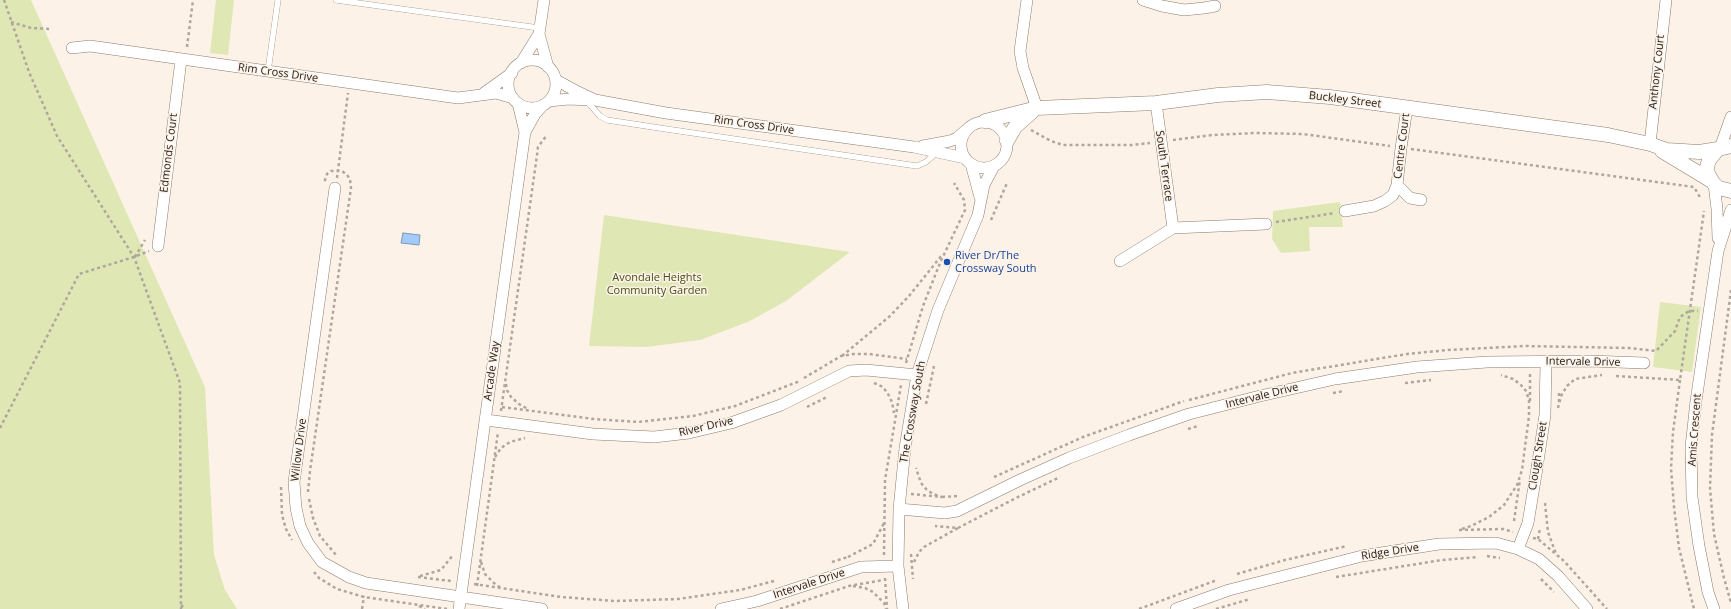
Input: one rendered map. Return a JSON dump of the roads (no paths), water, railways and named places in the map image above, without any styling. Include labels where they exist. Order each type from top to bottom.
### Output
[{"type":"street","points":[[521,63],[535,61],[542,62],[553,72],[556,80],[556,87],[554,95],[546,103],[530,108],[516,100],[509,86],[512,73],[521,63],[539,31],[544,0]]},
{"type":"street","points":[[968,161],[982,168],[994,166],[1005,156],[1007,141],[1010,133],[1018,123],[1037,108],[1023,68],[1020,50],[1027,0]]},
{"type":"street","points":[[1143,0],[1162,6],[1184,10],[1215,6]]},
{"type":"street","name":"Anthony Court","points":[[1650,144],[1666,0]]},
{"type":"street","points":[[539,31],[548,67]]},
{"type":"street","name":"Rim Cross Drive","points":[[72,48],[90,46],[458,98],[484,94],[500,94],[516,100]]},
{"type":"street","name":"Edmonds Court","points":[[158,246],[181,60]]},
{"type":"street","name":"Rim Cross Drive","points":[[484,94],[512,73]]},
{"type":"street","name":"Rim Cross Drive","points":[[556,80],[591,100]]},
{"type":"street","name":"Buckley Street","points":[[985,121],[1037,108],[1156,103],[1218,95],[1267,92],[1330,97],[1608,135],[1650,144],[1667,150],[1699,152],[1723,148]]},
{"type":"street","name":"Rim Cross Drive","points":[[546,103],[569,99],[591,100],[666,113],[914,147],[968,161]]},
{"type":"street","name":"Arcade Way","points":[[516,100],[525,132]]},
{"type":"street","name":"Arcade Way","points":[[460,604],[525,132],[535,114],[546,103]]},
{"type":"street","name":"South Terrace","points":[[1156,103],[1160,142],[1173,228]]},
{"type":"street","name":"Centre Court","points":[[1345,211],[1374,206],[1385,201],[1393,194],[1397,185],[1407,108]]},
{"type":"street","points":[[1712,182],[1708,174],[1709,160],[1723,148],[1731,117]]},
{"type":"street","points":[[981,202],[968,161],[962,152],[960,145],[965,131],[977,122],[985,121],[1000,127],[1005,133],[1007,141]]},
{"type":"street","name":"Rim Cross Drive","points":[[914,147],[930,146],[950,141],[957,138],[965,131]]},
{"type":"street","name":"Buckley Street","points":[[1650,144],[1712,182],[1719,188],[1731,191]]},
{"type":"street","name":"The Crossway South","points":[[903,609],[898,566],[899,509],[905,448],[917,375],[938,310],[978,215],[984,185],[994,166]]},
{"type":"street","name":"Amis Crescent","points":[[1712,182],[1718,214],[1718,251]]},
{"type":"street","name":"Centre Court","points":[[1397,185],[1410,198],[1421,200]]},
{"type":"street","name":"Willow Drive","points":[[335,188],[294,482],[296,508],[300,526],[308,543],[322,562],[349,577],[366,583],[460,604]]},
{"type":"street","name":"Amis Crescent","points":[[1714,609],[1708,592],[1699,546],[1692,497],[1691,447],[1708,312],[1718,251],[1731,210]]},
{"type":"street","points":[[1120,261],[1173,228],[1266,224]]},
{"type":"street","name":"Intervale Drive","points":[[899,509],[945,513],[956,511],[1020,480],[1129,435],[1189,414],[1335,379],[1417,368],[1487,362],[1644,363]]},
{"type":"street","name":"Clough Street","points":[[1518,549],[1528,523],[1545,415],[1546,362]]},
{"type":"street","name":"River Drive","points":[[486,420],[593,434],[654,437],[675,435],[731,423],[781,405],[849,371],[866,370],[917,375]]},
{"type":"street","name":"Ridge Drive","points":[[1176,609],[1229,590],[1362,556],[1439,544],[1496,543],[1518,549],[1539,559],[1558,576],[1587,609]]},
{"type":"street","name":"Intervale Drive","points":[[721,609],[757,601],[861,567],[898,566]]},
{"type":"street","points":[[460,604],[475,600],[542,609]]},
{"type":"lane","points":[[268,72],[278,0]]},
{"type":"lane","points":[[336,0],[539,31]]},
{"type":"lane","points":[[591,100],[600,116],[607,120],[659,128],[917,166],[926,162],[938,152]]},
{"type":"water","points":[[403,233],[420,235],[419,245],[401,243]]},
{"type":"place","name":"River Dr/The Crossway South","points":[[947,262]]},
{"type":"park label","name":"Avondale Heights Community Garden","points":[[657,284]]}]
